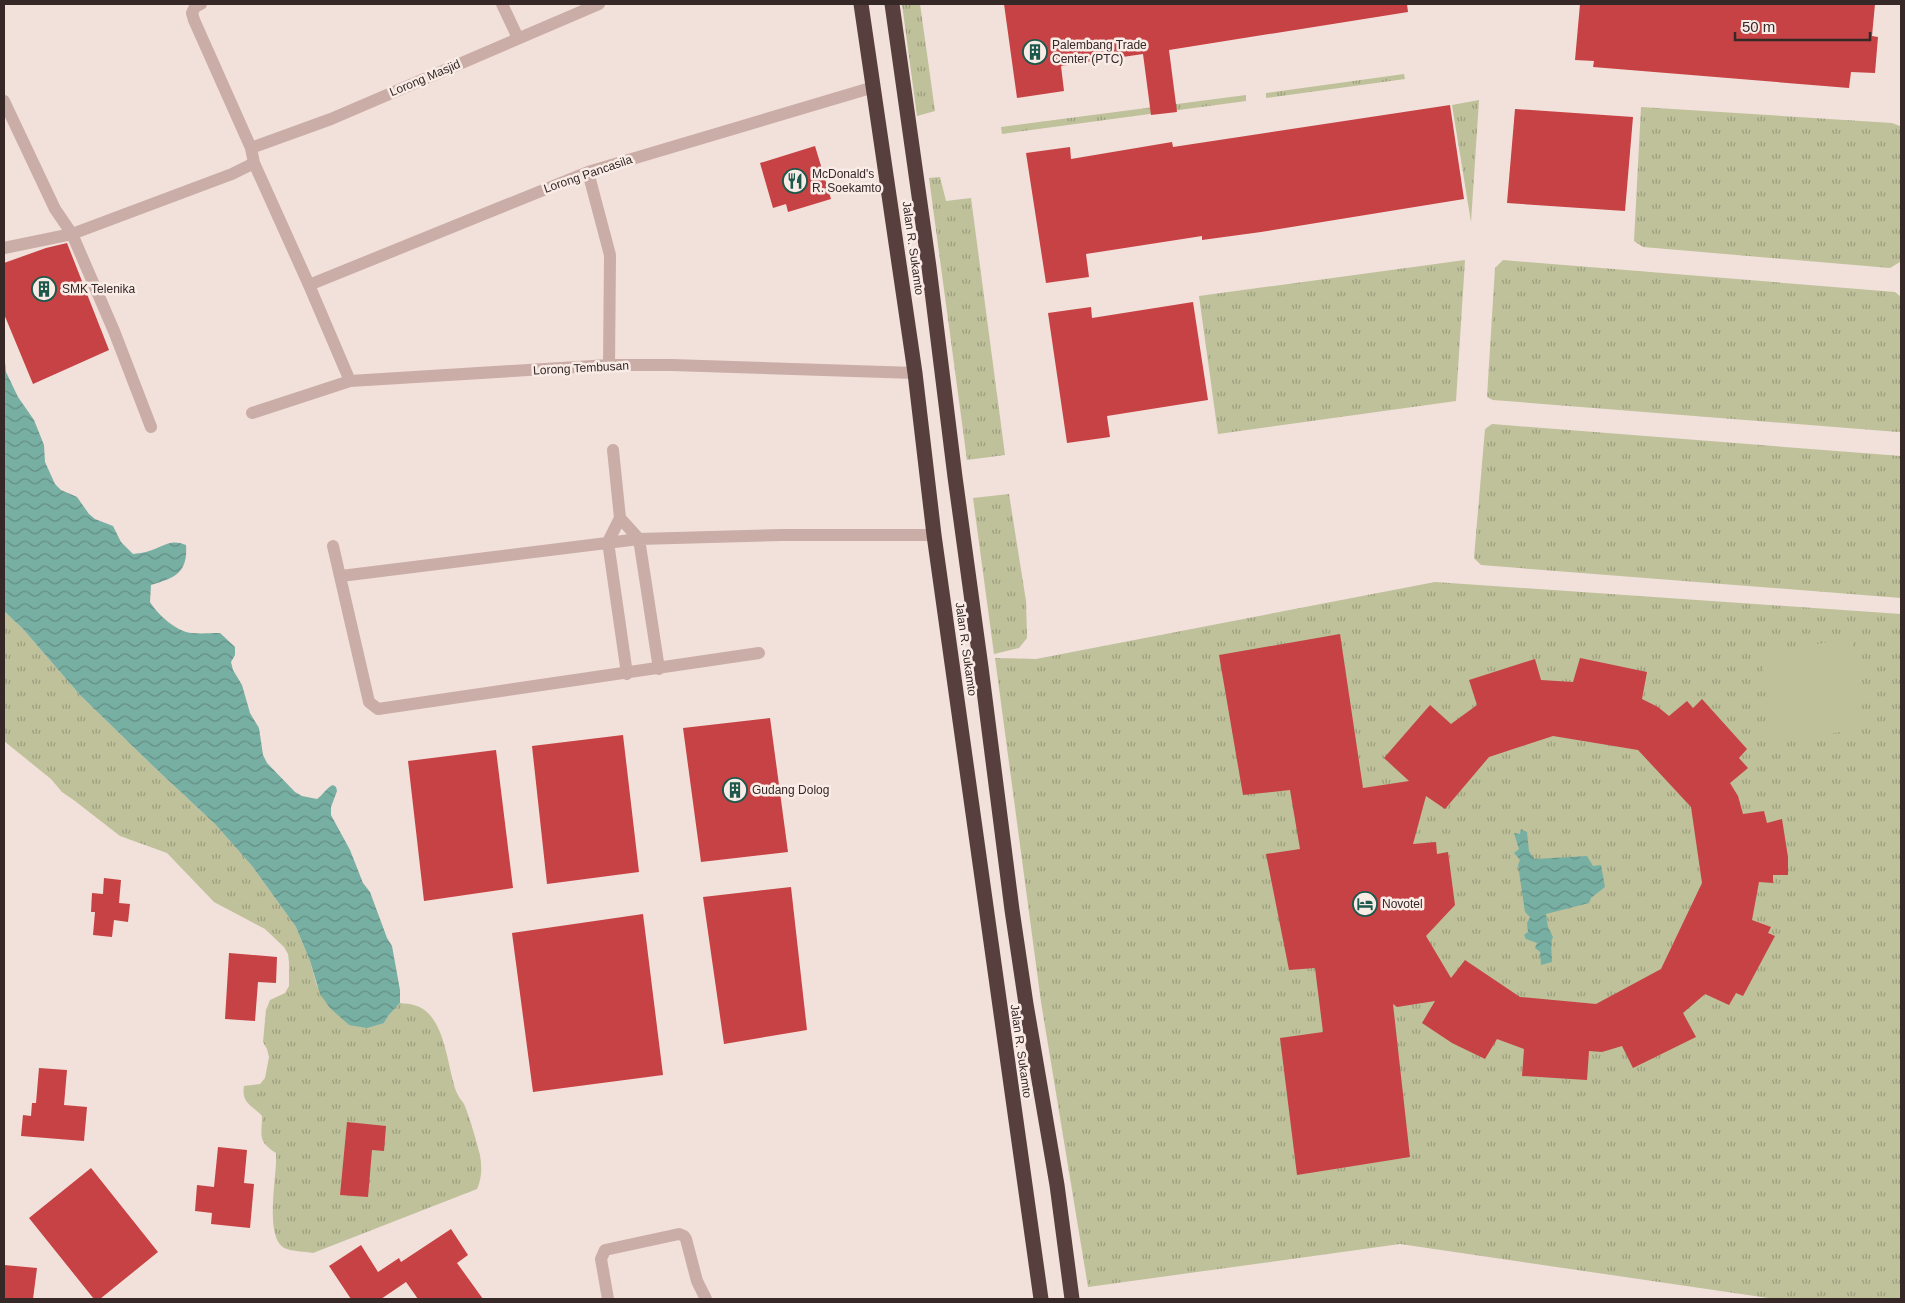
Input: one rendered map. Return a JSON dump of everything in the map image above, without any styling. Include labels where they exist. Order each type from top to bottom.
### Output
[{"type":"highway","name":"Jalan R. Sukamto","points":[[861,4],[915,373],[934,535],[1041,1299]]},
{"type":"highway","name":"Jalan R. Sukamto","points":[[892,4],[929,267],[952,458],[1012,910],[1057,1184],[1072,1299]]},
{"type":"street","points":[[201,4],[195,7],[192,13],[194,20],[251,148],[254,164],[350,381]]},
{"type":"street","points":[[502,4],[518,38]]},
{"type":"street","name":"Lorong Masjid","points":[[251,148],[331,119],[599,4]]},
{"type":"street","name":"Lorong Pancasila","points":[[309,285],[588,172],[874,86]]},
{"type":"street","points":[[4,101],[55,209],[72,234],[114,331],[151,427]]},
{"type":"street","points":[[4,248],[72,234],[170,198],[254,164]]},
{"type":"street","points":[[588,172],[610,255],[609,366]]},
{"type":"street","name":"Lorong Tembusan","points":[[252,413],[350,381],[609,366],[672,365],[915,373]]},
{"type":"street","points":[[613,450],[620,518],[608,542],[627,674]]},
{"type":"street","points":[[620,518],[639,539],[659,669]]},
{"type":"street","points":[[341,576],[639,539],[782,535],[934,535]]},
{"type":"street","points":[[333,546],[369,702],[378,709],[760,653]]},
{"type":"street","points":[[608,1299],[601,1259],[605,1250],[679,1234],[686,1239],[697,1281],[706,1299]]},
{"type":"green space","points":[[902,4],[920,4],[935,111],[917,116]]},
{"type":"green space","points":[[1404,74],[1405,79],[1266,98],[1266,93]]},
{"type":"green space","points":[[1246,95],[1246,101],[1002,134],[1001,127]]},
{"type":"green space","points":[[1479,100],[1471,222],[1452,105]]},
{"type":"green space","points":[[1641,107],[1892,123],[1900,126],[1900,262],[1890,268],[1643,247],[1634,241]]},
{"type":"green space","points":[[940,177],[946,201],[971,198],[1005,455],[967,460],[929,178]]},
{"type":"green space","points":[[1465,260],[1456,401],[1218,434],[1199,296]]},
{"type":"green space","points":[[1503,260],[1895,292],[1901,297],[1901,431],[1493,400],[1487,397],[1495,268]]},
{"type":"green space","points":[[1492,424],[1901,456],[1901,598],[1481,565],[1474,558],[1485,429]]},
{"type":"green space","points":[[1009,494],[1026,601],[1027,638],[1019,648],[994,654],[973,498]]},
{"type":"green space","points":[[1435,582],[1901,614],[1901,1299],[1775,1299],[1400,1244],[1088,1287],[1041,1002],[995,658],[1036,659]]},
{"type":"green space","points":[[4,611],[23,629],[80,695],[215,824],[252,866],[296,927],[310,961],[317,986],[349,1025],[384,1023],[400,1003],[412,1004],[428,1013],[443,1040],[456,1091],[464,1104],[477,1143],[481,1168],[477,1189],[313,1253],[290,1250],[279,1243],[273,1220],[276,1153],[263,1141],[261,1133],[262,1116],[246,1100],[244,1086],[260,1084],[265,1078],[269,1057],[263,1042],[266,1010],[270,1000],[285,993],[289,986],[288,954],[284,947],[265,929],[214,902],[167,853],[120,836],[62,792],[51,779],[4,741]]},
{"type":"green space","points":[[1852,639],[1864,729],[1773,741],[1761,652]]},
{"type":"water","points":[[4,352],[6,372],[18,397],[34,420],[44,445],[45,462],[55,484],[61,490],[77,497],[95,519],[113,526],[121,542],[133,554],[147,552],[175,542],[186,545],[185,562],[182,568],[173,577],[151,585],[150,602],[163,617],[179,629],[191,633],[220,633],[235,647],[235,655],[231,662],[233,670],[242,685],[250,713],[259,728],[263,755],[267,763],[295,792],[302,796],[317,799],[331,786],[336,787],[337,791],[331,807],[331,815],[350,850],[363,883],[370,892],[387,938],[392,946],[400,990],[400,1003],[384,1023],[367,1028],[349,1025],[330,1008],[320,994],[310,961],[296,927],[252,866],[215,824],[80,695],[23,629],[4,611]]},
{"type":"water","points":[[1521,829],[1527,832],[1529,851],[1534,859],[1587,856],[1593,866],[1601,865],[1605,887],[1591,898],[1589,903],[1546,914],[1548,927],[1553,937],[1551,942],[1552,962],[1541,965],[1540,952],[1535,948],[1537,943],[1526,939],[1524,935],[1528,932],[1527,923],[1530,917],[1525,912],[1518,865],[1520,860],[1514,853],[1519,849],[1514,833],[1520,834]]},
{"type":"building","points":[[1004,4],[1407,4],[1408,12],[1169,50],[1177,112],[1151,115],[1143,54],[1061,66],[1064,91],[1017,98]]},
{"type":"building","points":[[1580,4],[1875,4],[1872,36],[1878,37],[1875,73],[1851,72],[1849,88],[1593,67],[1594,61],[1575,60]]},
{"type":"building","points":[[1450,105],[1464,199],[1261,232],[1202,240],[1202,236],[1086,254],[1089,277],[1046,283],[1026,153],[1070,147],[1071,159],[1172,142],[1173,147]]},
{"type":"building","points":[[1515,109],[1633,117],[1625,211],[1507,203]]},
{"type":"building","name":"McDonald's R. Soekamto","points":[[815,146],[831,199],[788,212],[786,204],[773,208],[760,163]]},
{"type":"building","name":"SMK Telenika","points":[[67,243],[109,350],[33,384],[4,314],[4,263],[46,248]]},
{"type":"building","points":[[1193,302],[1208,400],[1107,416],[1110,437],[1067,443],[1048,313],[1091,307],[1092,318]]},
{"type":"building","name":"Novotel","points":[[1340,634],[1363,788],[1409,781],[1384,758],[1430,705],[1451,724],[1477,705],[1469,680],[1535,659],[1541,680],[1573,682],[1580,658],[1647,672],[1642,699],[1658,707],[1669,716],[1687,701],[1693,708],[1702,699],[1747,749],[1739,758],[1748,768],[1730,783],[1738,796],[1743,814],[1764,811],[1767,823],[1782,819],[1788,857],[1788,875],[1773,875],[1773,883],[1759,882],[1752,920],[1771,927],[1768,933],[1775,936],[1743,996],[1736,993],[1729,1005],[1705,994],[1683,1013],[1696,1037],[1633,1068],[1622,1046],[1602,1052],[1589,1051],[1587,1080],[1522,1076],[1524,1049],[1497,1039],[1485,1059],[1452,1043],[1422,1023],[1435,1001],[1397,1007],[1393,1004],[1410,1157],[1297,1175],[1280,1038],[1323,1032],[1315,968],[1289,970],[1266,854],[1300,849],[1290,790],[1243,795],[1219,655]],"holes":[[[1553,736],[1638,750],[1691,807],[1702,883],[1661,969],[1596,1004],[1520,997],[1465,960],[1451,978],[1426,936],[1455,905],[1448,852],[1437,854],[1436,842],[1413,844],[1426,796],[1445,809],[1489,757]]]},
{"type":"building","name":"Gudang Dolog","points":[[770,718],[788,852],[701,862],[683,728]]},
{"type":"building","points":[[623,735],[639,872],[547,884],[532,746]]},
{"type":"building","points":[[496,750],[513,888],[424,901],[408,761]]},
{"type":"building","points":[[104,878],[121,880],[119,903],[130,904],[128,922],[114,920],[112,937],[93,935],[95,912],[91,912],[92,893],[103,894]]},
{"type":"building","points":[[791,887],[807,1030],[724,1044],[703,897]]},
{"type":"building","points":[[643,914],[663,1075],[533,1092],[512,933]]},
{"type":"building","points":[[229,953],[277,957],[276,983],[258,982],[255,1021],[225,1019]]},
{"type":"building","points":[[39,1068],[67,1070],[64,1105],[87,1107],[84,1141],[21,1136],[23,1115],[31,1116],[32,1103],[36,1103]]},
{"type":"building","points":[[347,1122],[386,1126],[384,1151],[372,1150],[368,1197],[340,1195]]},
{"type":"building","points":[[218,1147],[247,1150],[244,1183],[254,1184],[250,1228],[211,1224],[212,1213],[195,1211],[197,1185],[214,1187]]},
{"type":"building","points":[[91,1168],[158,1252],[100,1299],[94,1299],[29,1218]]},
{"type":"building","points":[[451,1229],[468,1255],[457,1263],[483,1299],[418,1299],[406,1282],[381,1299],[351,1299],[329,1266],[361,1245],[378,1272],[399,1258],[401,1262]]},
{"type":"building","points":[[4,1265],[37,1268],[33,1299],[4,1299]]},
{"type":"place","name":"Palembang Trade Center (PTC)","points":[[1035,52]]},
{"type":"place","name":"McDonald's R. Soekamto","points":[[795,181]]},
{"type":"place","name":"SMK Telenika","points":[[44,289]]},
{"type":"place","name":"Gudang Dolog","points":[[735,790]]},
{"type":"place","name":"Novotel","points":[[1365,904]]}]
